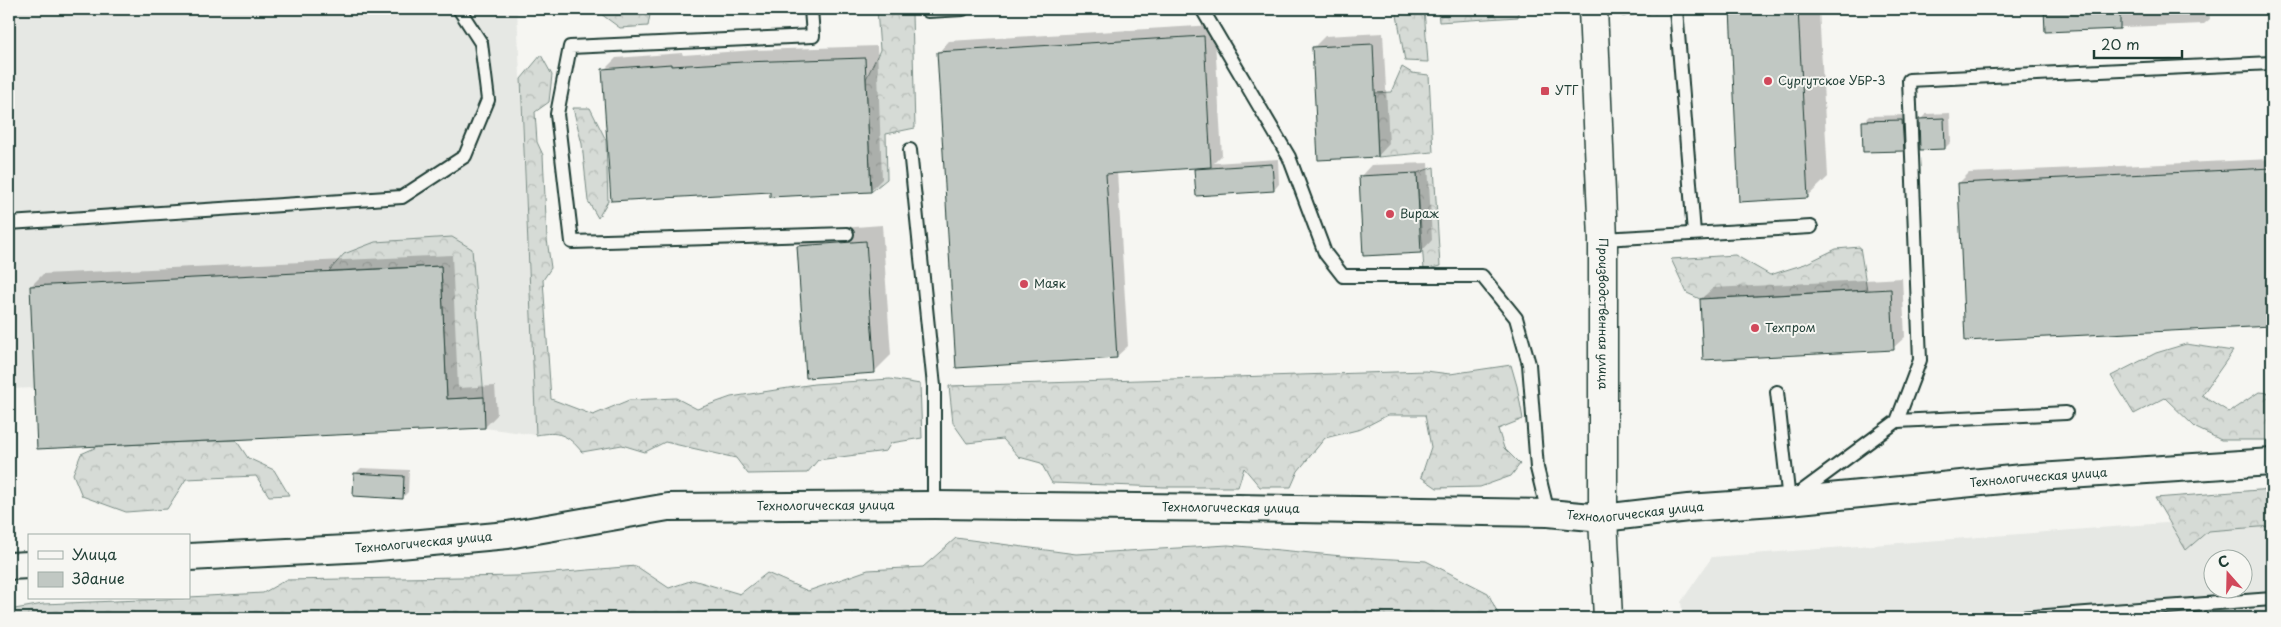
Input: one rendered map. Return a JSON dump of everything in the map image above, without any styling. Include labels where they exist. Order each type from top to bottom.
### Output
[{"type":"main road","name":"Производственная улица","points":[[1593,9],[1602,239],[1603,518],[1608,618]]},
{"type":"street","name":"Технологическая улица","points":[[190,557],[367,548],[508,535],[668,507],[934,505],[1548,513],[1603,518],[1688,508],[1789,501],[2022,478],[2272,462]]},
{"type":"street","points":[[9,566],[28,565]]},
{"type":"lane","points":[[9,223],[402,197],[465,156],[488,100],[481,43],[459,9]]},
{"type":"lane","points":[[812,9],[813,36],[570,47],[557,114],[572,242],[847,234]]},
{"type":"lane","points":[[928,11],[963,9]]},
{"type":"lane","points":[[1202,9],[1289,157],[1325,253],[1343,276],[1482,276],[1516,318],[1529,364],[1537,468],[1548,513]]},
{"type":"lane","points":[[1676,9],[1694,233]]},
{"type":"lane","points":[[1789,501],[1897,421],[1920,360],[1909,80],[2272,63]]},
{"type":"lane","points":[[910,150],[934,386],[934,505]]},
{"type":"lane","points":[[1602,239],[1811,227]]},
{"type":"lane","points":[[1777,392],[1789,501]]},
{"type":"lane","points":[[1897,421],[2066,413]]},
{"type":"lane","points":[[2020,618],[2272,599]]},
{"type":"path","points":[[1621,9],[1621,14],[1649,13]]},
{"type":"shaded area","points":[[9,9],[517,9],[536,435],[485,428],[37,449],[35,388],[9,389]]},
{"type":"shaded area","points":[[2272,515],[2272,618],[1683,618],[1681,602],[1712,557]]},
{"type":"green space","points":[[601,9],[651,9],[648,26],[620,28],[601,14]]},
{"type":"green space","points":[[877,9],[909,9],[912,14],[915,128],[886,134],[887,179],[871,192],[866,79],[880,50]]},
{"type":"green space","points":[[1396,9],[1424,9],[1428,62],[1405,61]]},
{"type":"green space","points":[[1438,9],[1518,9],[1518,17],[1439,22]]},
{"type":"green space","points":[[541,55],[552,75],[549,102],[535,112],[537,142],[543,155],[547,239],[551,268],[543,280],[551,399],[593,415],[629,400],[676,398],[697,409],[731,397],[814,384],[890,379],[920,384],[922,438],[891,443],[886,451],[818,460],[807,473],[748,474],[736,458],[665,442],[645,452],[622,445],[582,452],[572,441],[562,435],[551,433],[536,435],[521,79]]},
{"type":"green space","points":[[1402,67],[1412,73],[1429,75],[1433,152],[1378,157],[1375,93],[1391,92]]},
{"type":"green space","points":[[573,108],[590,108],[606,140],[608,201],[598,218],[588,201],[582,144]]},
{"type":"green space","points":[[1434,167],[1440,266],[1424,270],[1417,173]]},
{"type":"green space","points":[[452,237],[472,249],[484,397],[447,399],[441,266],[329,271],[344,254],[375,242]]},
{"type":"green space","points":[[1860,247],[1867,290],[1700,299],[1687,293],[1671,259],[1735,255],[1770,275],[1805,264],[1836,249]]},
{"type":"green space","points":[[2186,344],[2233,351],[2202,395],[2229,412],[2259,392],[2272,393],[2272,440],[2221,440],[2196,428],[2165,398],[2134,414],[2111,376],[2156,353]]},
{"type":"green space","points":[[1511,365],[1523,419],[1498,429],[1504,448],[1520,464],[1511,476],[1480,487],[1437,488],[1421,477],[1431,447],[1425,415],[1388,415],[1361,429],[1325,438],[1298,471],[1291,487],[1260,487],[1244,468],[1238,487],[1164,487],[1052,483],[1041,463],[1019,457],[1003,439],[967,443],[953,423],[949,386],[1426,371],[1450,374]]},
{"type":"green space","points":[[236,440],[248,458],[274,470],[289,495],[269,496],[256,476],[186,479],[167,509],[126,512],[82,496],[73,474],[81,454],[99,446]]},
{"type":"green space","points":[[2272,489],[2272,526],[2208,531],[2186,550],[2155,498]]},
{"type":"green space","points":[[956,538],[1076,554],[1228,545],[1342,556],[1426,561],[1488,593],[1500,618],[9,618],[9,610],[43,604],[190,600],[190,597],[263,593],[286,580],[517,576],[636,566],[669,588],[693,580],[740,594],[767,573],[808,591],[868,570],[923,567]]},
{"type":"building","name":"Сургутское УБР-3","points":[[1730,9],[1798,9],[1808,198],[1739,202]]},
{"type":"building","points":[[2044,9],[2120,9],[2120,29],[2045,32]]},
{"type":"building","points":[[1204,36],[1211,167],[1106,174],[1117,358],[956,368],[937,52]]},
{"type":"building","points":[[1373,44],[1378,157],[1318,160],[1312,47]]},
{"type":"building","points":[[865,58],[871,192],[770,197],[770,192],[611,201],[602,69],[671,64],[671,66]]},
{"type":"building","points":[[1944,118],[1945,149],[1920,150],[1919,119]]},
{"type":"building","points":[[1902,120],[1904,151],[1863,152],[1862,121]]},
{"type":"building","points":[[1272,164],[1274,191],[1196,196],[1194,169]]},
{"type":"building","points":[[2272,168],[2272,326],[1965,341],[1958,183]]},
{"type":"building","name":"Вираж","points":[[1417,173],[1421,253],[1363,256],[1359,176]]},
{"type":"building","points":[[866,241],[875,373],[806,378],[797,246]]},
{"type":"building","points":[[441,266],[447,399],[484,397],[485,428],[37,449],[30,286]]},
{"type":"building","points":[[1891,289],[1894,350],[1703,360],[1700,299]]},
{"type":"building","points":[[354,473],[404,476],[403,499],[353,496]]},
{"type":"place","name":"Сургутское УБР-3","points":[[1768,81]]},
{"type":"place","name":"УТГ","points":[[1545,91]]},
{"type":"place","name":"Вираж","points":[[1390,214]]},
{"type":"place","name":"Маяк","points":[[1024,284]]},
{"type":"place","name":"Техпром","points":[[1755,328]]}]
